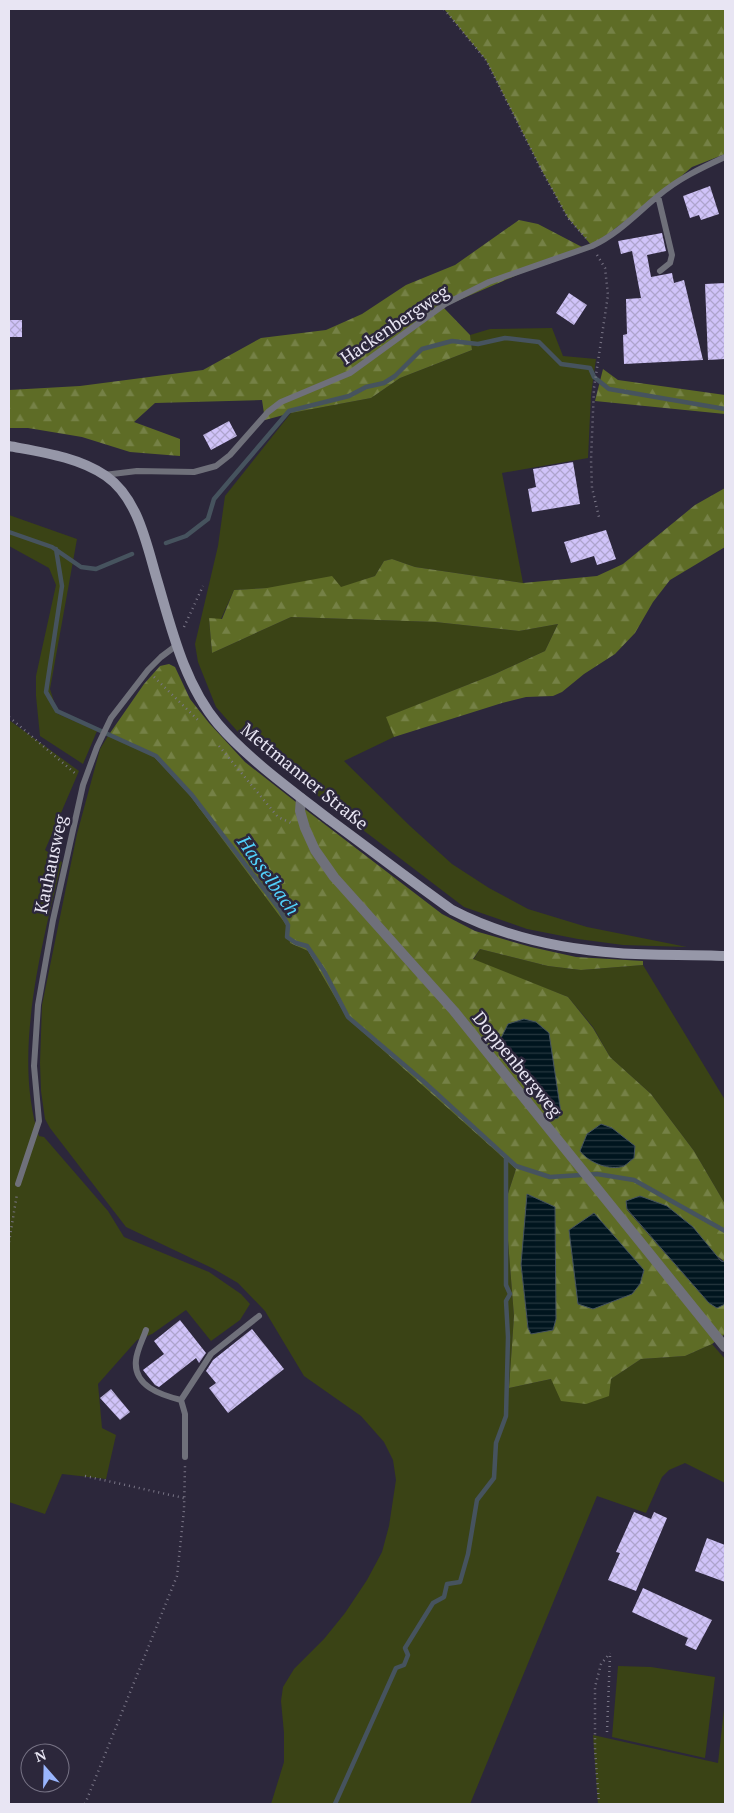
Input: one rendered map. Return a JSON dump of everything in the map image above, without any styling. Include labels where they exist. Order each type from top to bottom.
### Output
[{"type":"main road","name":"Mettmanner Straße","points":[[9,446],[68,460],[92,468],[104,475],[120,490],[132,507],[149,554],[177,645],[197,693],[218,724],[267,770],[301,798],[439,901],[470,919],[565,947],[620,953],[725,956]]},
{"type":"street","name":"Doppenbergweg","points":[[301,798],[300,812],[305,828],[315,850],[334,877],[454,1011],[725,1347]]},
{"type":"lane","name":"Hackenbergweg","points":[[104,475],[137,471],[194,472],[216,466],[230,455],[268,412],[281,402],[350,373],[445,304],[489,282],[608,239],[658,196],[695,171],[725,157]]},
{"type":"lane","points":[[658,196],[672,255],[670,263],[660,271]]},
{"type":"lane","name":"Kauhausweg","points":[[18,1184],[39,1121],[34,1066],[38,1005],[53,920],[85,780],[97,747],[111,718],[148,670],[177,645]]},
{"type":"lane","points":[[185,1457],[185,1414],[181,1400],[211,1354],[259,1316]]},
{"type":"lane","points":[[146,1330],[136,1358],[137,1373],[146,1386],[160,1394],[181,1400]]},
{"type":"path","points":[[444,9],[486,60],[568,218],[592,246],[605,268],[608,295],[594,388],[591,460],[592,488],[599,517]]},
{"type":"path","points":[[177,645],[203,586]]},
{"type":"path","points":[[148,670],[201,724]]},
{"type":"path","points":[[9,717],[71,771],[85,780]]},
{"type":"path","points":[[217,743],[278,817],[305,828]]},
{"type":"path","points":[[9,1242],[18,1184]]},
{"type":"path","points":[[85,1804],[177,1576],[184,1510],[185,1457]]},
{"type":"path","points":[[85,1476],[184,1498]]},
{"type":"path","points":[[599,1804],[595,1750],[595,1687],[601,1664],[610,1653],[607,1732]]},
{"type":"green space","points":[[444,9],[725,9],[725,154],[692,167],[658,196],[592,246],[568,218],[486,60]]},
{"type":"green space","points":[[519,220],[538,224],[582,247],[443,307],[470,335],[472,350],[400,378],[371,398],[291,413],[265,420],[262,400],[155,403],[134,422],[180,439],[180,456],[130,452],[82,437],[28,428],[9,428],[9,390],[80,386],[203,370],[261,338],[326,330],[362,314],[406,285],[455,265]]},
{"type":"green space","points":[[552,328],[563,356],[596,359],[591,395],[588,458],[502,473],[523,583],[415,567],[392,559],[384,561],[375,576],[341,588],[234,590],[221,619],[209,619],[212,653],[291,617],[435,622],[519,631],[558,624],[545,651],[495,674],[387,717],[394,737],[344,761],[452,864],[489,888],[528,909],[587,927],[687,947],[623,945],[578,939],[527,929],[464,907],[279,766],[238,732],[216,707],[198,662],[195,644],[218,546],[225,496],[291,413],[371,398],[400,378],[472,350],[470,335],[490,329]]},
{"type":"green space","points":[[603,369],[618,380],[725,395],[725,414],[595,401]]},
{"type":"green space","points":[[725,488],[725,547],[670,580],[653,602],[635,633],[615,654],[584,674],[562,692],[553,696],[526,697],[502,703],[394,737],[386,717],[495,674],[545,651],[558,624],[519,631],[435,622],[291,617],[212,653],[209,618],[222,619],[234,590],[267,588],[332,576],[341,587],[375,576],[384,561],[392,559],[415,567],[523,583],[597,576],[623,564],[695,505]]},
{"type":"green space","points":[[9,515],[77,539],[50,689],[58,714],[97,731],[83,764],[40,736],[36,676],[56,585],[49,568],[9,546]]},
{"type":"green space","points":[[169,664],[175,667],[190,699],[245,762],[442,914],[475,931],[531,947],[576,957],[643,961],[643,965],[581,970],[548,966],[480,949],[473,959],[568,997],[593,1028],[610,1057],[651,1094],[694,1151],[725,1204],[725,1262],[640,1196],[626,1202],[627,1210],[709,1303],[717,1308],[725,1304],[725,1334],[712,1344],[685,1356],[641,1359],[611,1379],[609,1396],[586,1404],[561,1401],[551,1379],[509,1388],[514,1316],[505,1203],[516,1169],[347,1018],[308,951],[290,943],[287,926],[188,793],[154,757],[134,746],[108,736],[144,684],[160,666]],"holes":[[[547,1204],[555,1207],[554,1232],[531,1334],[528,1328],[521,1264]]]},
{"type":"green space","points":[[9,720],[79,771],[45,850],[62,862],[39,963],[29,1036],[28,1071],[31,1105],[39,1136],[44,1137],[108,1211],[124,1237],[209,1272],[241,1294],[250,1304],[240,1320],[211,1341],[186,1310],[152,1334],[137,1340],[98,1384],[102,1428],[116,1435],[106,1479],[62,1474],[45,1514],[9,1502]]},
{"type":"green space","points":[[108,736],[134,746],[154,757],[188,793],[287,926],[290,943],[308,951],[347,1018],[516,1169],[505,1203],[514,1316],[509,1388],[551,1379],[611,1379],[641,1359],[685,1356],[712,1344],[725,1359],[725,1483],[685,1463],[669,1470],[662,1477],[646,1513],[597,1496],[470,1804],[271,1804],[284,1762],[281,1701],[283,1687],[294,1669],[324,1639],[345,1613],[367,1580],[382,1552],[389,1526],[396,1480],[393,1460],[384,1442],[361,1416],[304,1376],[265,1311],[238,1283],[214,1269],[126,1227],[45,1119],[40,1063],[42,1005],[77,834],[100,749]]},
{"type":"green space","points":[[480,949],[548,966],[581,970],[643,965],[725,1100],[725,1204],[694,1151],[651,1094],[610,1057],[593,1027],[568,997],[473,960]]},
{"type":"green space","points":[[618,1666],[651,1667],[715,1677],[705,1758],[612,1737]]},
{"type":"green space","points":[[725,1701],[725,1804],[598,1804],[593,1735],[718,1763]]},
{"type":"water","points":[[524,1019],[536,1022],[549,1033],[561,1113],[558,1118],[554,1119],[543,1107],[500,1040],[508,1024]]},
{"type":"water","points":[[601,1124],[612,1128],[635,1146],[634,1158],[624,1166],[606,1167],[600,1165],[580,1151],[587,1134]]},
{"type":"water","points":[[527,1194],[555,1207],[556,1319],[553,1330],[531,1334],[528,1328],[521,1264]]},
{"type":"water","points":[[640,1196],[667,1206],[693,1227],[721,1261],[725,1262],[725,1304],[717,1308],[709,1303],[627,1209],[626,1201]]},
{"type":"water","points":[[594,1213],[644,1270],[640,1284],[632,1294],[593,1309],[578,1304],[569,1230]]},
{"type":"building","points":[[710,186],[719,214],[701,220],[699,215],[690,218],[683,196]]},
{"type":"building","points":[[662,233],[666,251],[647,255],[651,277],[672,273],[674,283],[684,280],[703,360],[624,364],[623,335],[627,334],[626,299],[641,298],[632,251],[621,254],[618,241]]},
{"type":"building","points":[[725,283],[725,359],[708,360],[705,284]]},
{"type":"building","points":[[569,293],[587,305],[574,325],[556,313]]},
{"type":"building","points":[[9,320],[22,320],[22,337],[9,337]]},
{"type":"building","points":[[229,421],[237,436],[211,450],[203,435]]},
{"type":"building","points":[[573,462],[580,504],[532,512],[528,489],[536,487],[533,469]]},
{"type":"building","points":[[606,530],[616,559],[597,565],[594,556],[571,563],[564,542]]},
{"type":"building","points":[[180,1320],[206,1353],[199,1363],[196,1358],[159,1387],[155,1385],[143,1370],[164,1354],[154,1341]]},
{"type":"building","points":[[252,1329],[284,1369],[228,1413],[209,1388],[216,1383],[206,1371],[213,1360]]},
{"type":"building","points":[[111,1389],[130,1412],[120,1420],[100,1398]]},
{"type":"building","points":[[634,1512],[651,1519],[654,1512],[667,1518],[636,1591],[608,1580],[620,1553],[616,1552]]},
{"type":"building","points":[[707,1538],[725,1545],[725,1582],[695,1571]]},
{"type":"building","points":[[643,1588],[712,1620],[696,1650],[685,1645],[688,1638],[632,1612]]},
{"type":"waterway","points":[[166,543],[186,536],[208,519],[214,499],[289,411],[349,396],[366,387],[384,383],[395,376],[422,349],[452,341],[478,344],[505,338],[539,342],[561,364],[590,368],[594,377],[609,389],[725,409]]},
{"type":"waterway","points":[[9,532],[52,547],[81,567],[96,569],[132,554]]},
{"type":"waterway","name":"Hasselbach","points":[[56,549],[62,586],[46,692],[57,711],[156,756],[192,795],[280,910],[288,925],[287,937],[296,943],[307,946],[324,971],[348,1017],[423,1081],[516,1166],[550,1177],[597,1174],[634,1180],[725,1231]]},
{"type":"waterway","points":[[335,1804],[396,1668],[404,1665],[408,1655],[405,1648],[433,1603],[444,1597],[447,1584],[460,1582],[468,1554],[477,1500],[494,1478],[496,1443],[506,1416],[508,1337],[506,1301],[510,1294],[506,1285],[506,1157]]}]
